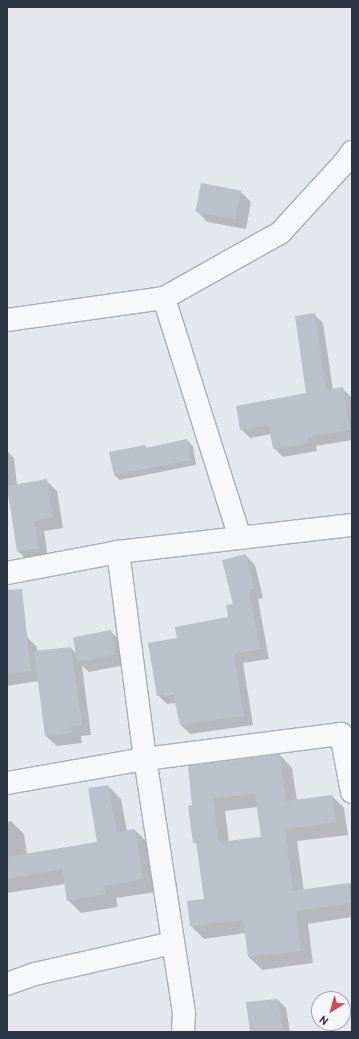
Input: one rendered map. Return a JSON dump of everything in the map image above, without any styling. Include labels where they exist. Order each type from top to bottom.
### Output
[{"type":"street","points":[[7,320],[164,298],[280,233],[346,161],[352,152]]},
{"type":"street","points":[[164,298],[240,538]]},
{"type":"street","points":[[7,573],[118,552],[352,525]]},
{"type":"street","points":[[118,552],[145,759],[184,1012],[183,1032]]},
{"type":"street","points":[[7,783],[145,759],[341,734],[352,792]]},
{"type":"street","points":[[7,984],[35,974],[174,943]]},
{"type":"building","points":[[201,183],[241,191],[236,219],[195,211]]},
{"type":"building","points":[[315,313],[326,390],[343,387],[350,430],[308,437],[309,443],[273,449],[269,425],[240,430],[236,406],[306,393],[295,316]]},
{"type":"building","points":[[187,439],[191,460],[114,475],[109,452],[145,445],[146,448]]},
{"type":"building","points":[[47,479],[53,518],[34,521],[39,548],[17,552],[7,486]]},
{"type":"building","points":[[246,554],[254,589],[249,590],[260,649],[234,654],[244,716],[180,725],[173,693],[157,696],[148,643],[177,638],[175,627],[228,617],[226,605],[233,604],[222,560]]},
{"type":"building","points":[[22,589],[31,671],[7,674],[7,590]]},
{"type":"building","points":[[111,630],[116,655],[77,662],[73,637]]},
{"type":"building","points":[[71,647],[82,725],[71,726],[72,733],[45,736],[34,651]]},
{"type":"building","points":[[280,754],[286,801],[332,795],[336,822],[285,829],[293,891],[348,883],[351,903],[296,911],[301,951],[248,957],[243,920],[190,926],[187,901],[204,899],[196,842],[193,843],[188,806],[192,805],[188,766]],"holes":[[[255,794],[261,837],[219,842],[213,798]]]},
{"type":"building","points":[[108,785],[117,832],[135,829],[143,879],[104,886],[106,894],[67,901],[62,869],[7,879],[7,857],[97,842],[88,788]]},
{"type":"building","points":[[278,999],[283,1032],[250,1032],[246,1002]]}]
